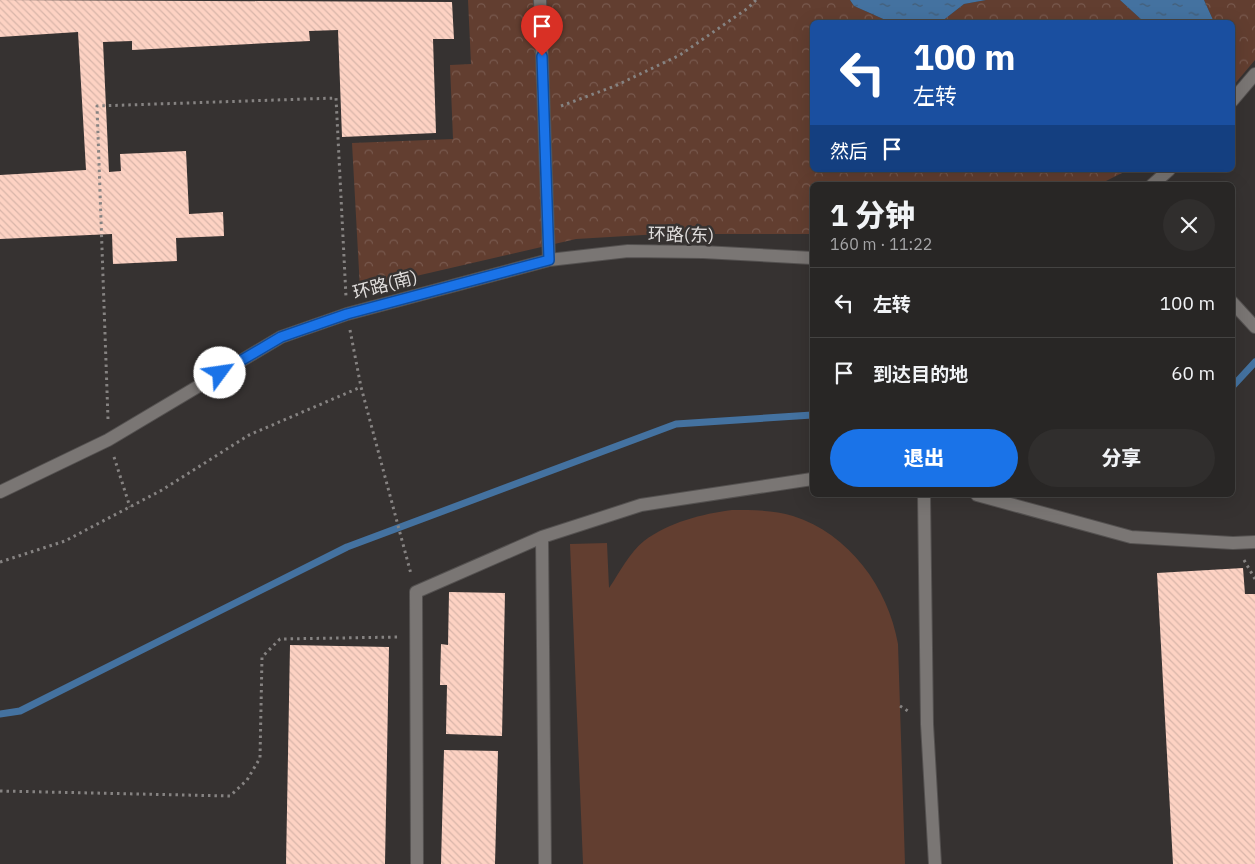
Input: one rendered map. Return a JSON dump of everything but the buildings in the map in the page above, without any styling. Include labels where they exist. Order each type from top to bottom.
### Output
[{"type":"street","points":[[540,0],[549,260]]},
{"type":"street","points":[[1235,97],[1255,74]]},
{"type":"street","points":[[1155,182],[1167,172]]},
{"type":"street","name":"环路(东)","points":[[549,260],[628,251],[703,252],[810,258]]},
{"type":"street","name":"环路(南)","points":[[0,492],[108,440],[281,337],[347,314],[549,260]]},
{"type":"street","points":[[1235,305],[1255,327]]},
{"type":"street","points":[[417,864],[416,592],[542,537],[640,505],[810,479]]},
{"type":"street","points":[[924,497],[927,724],[935,864]]},
{"type":"street","points":[[984,497],[1131,537],[1233,543],[1255,542]]},
{"type":"street","points":[[542,537],[545,864]]},
{"type":"path","points":[[544,112],[615,86],[680,55],[748,8],[756,0]]},
{"type":"path","points":[[130,507],[108,440],[97,106],[336,98],[347,314],[361,387],[416,592]]},
{"type":"path","points":[[0,562],[65,541],[162,490],[249,436],[361,387]]},
{"type":"path","points":[[0,791],[230,796],[247,780],[260,758],[262,657],[280,638],[416,637]]},
{"type":"green space","points":[[468,0],[850,0],[854,6],[886,20],[810,20],[810,172],[1124,172],[1104,182],[810,182],[810,234],[660,234],[576,239],[360,289],[352,143],[453,139],[450,65],[471,64]]},
{"type":"green space","points":[[986,0],[1120,0],[1142,20],[944,20],[964,4]]},
{"type":"green space","points":[[1204,0],[1255,0],[1255,60],[1235,84],[1235,20],[1213,20]]},
{"type":"green space","points":[[732,510],[778,513],[793,516],[813,524],[848,549],[863,565],[885,602],[898,644],[905,864],[583,864],[570,544],[607,543],[609,588],[634,551],[654,534],[686,520]]},
{"type":"water","points":[[850,0],[986,0],[964,4],[944,20],[886,20],[854,6]]},
{"type":"water","points":[[1120,0],[1204,0],[1213,20],[1142,20]]},
{"type":"waterway","points":[[1235,384],[1255,362]]},
{"type":"waterway","points":[[0,714],[20,711],[347,547],[676,424],[810,415]]},
{"type":"route","points":[[220,373],[281,337],[347,314],[549,260],[542,56]]}]
